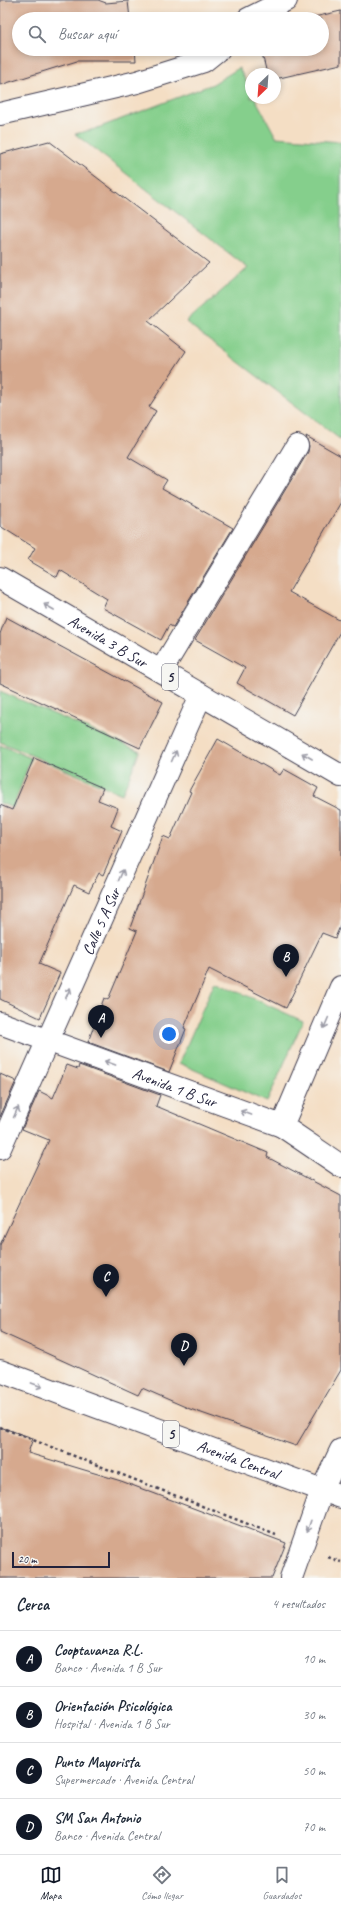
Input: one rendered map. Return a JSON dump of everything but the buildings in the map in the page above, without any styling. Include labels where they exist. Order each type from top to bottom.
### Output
[{"type":"street","points":[[262,12],[286,0]]},
{"type":"street","points":[[0,114],[138,82],[204,61],[210,56]]},
{"type":"street","points":[[161,672],[297,446]]},
{"type":"street","name":"Avenida 3 B Sur","points":[[0,578],[341,776]]},
{"type":"street","name":"Calle 5 A Sur","points":[[0,1148],[201,695]]},
{"type":"street","points":[[282,1126],[341,987]]},
{"type":"street","name":"Avenida 1 B Sur","points":[[0,1023],[282,1126],[341,1166]]},
{"type":"street","name":"Avenida Central","points":[[0,1371],[331,1493]]},
{"type":"street","points":[[291,1578],[301,1547],[331,1493],[341,1450]]},
{"type":"path","points":[[0,1427],[257,1527],[301,1547],[341,1562]]},
{"type":"green space","points":[[239,68],[245,80],[245,104],[258,104],[276,137],[341,142],[341,440],[186,322],[248,268],[75,134],[95,129],[213,84]]},
{"type":"green space","points":[[0,691],[140,751],[122,794],[0,742]]},
{"type":"green space","points":[[0,745],[31,758],[13,808],[0,803]]},
{"type":"green space","points":[[215,981],[303,1021],[267,1102],[179,1063]]},
{"type":"place","name":"Orientación Psicológica","points":[[286,977]]},
{"type":"place","name":"Cooptavanza R.L.","points":[[101,1038]]},
{"type":"place","name":"Punto Mayorista","points":[[106,1297]]},
{"type":"place","name":"SM San Antonio","points":[[184,1366]]}]
